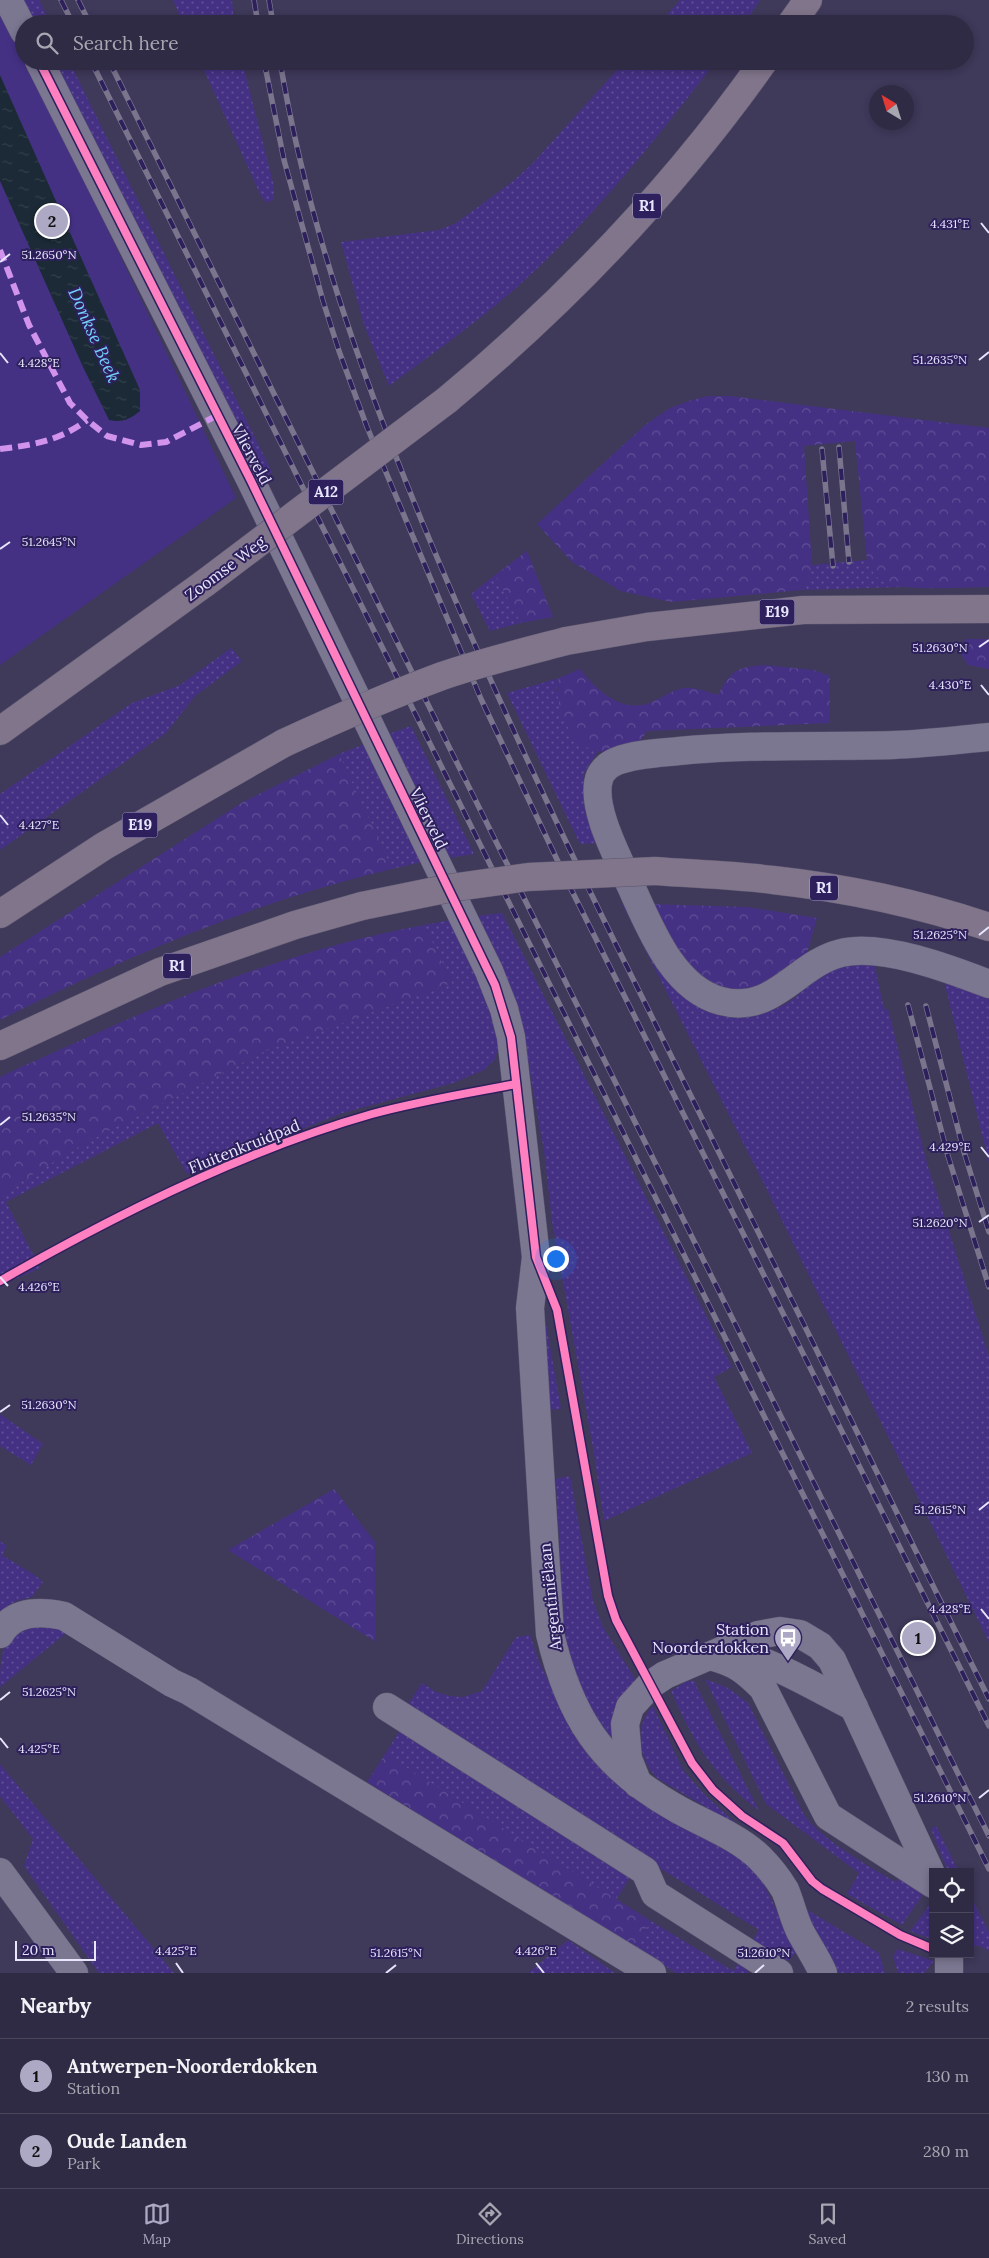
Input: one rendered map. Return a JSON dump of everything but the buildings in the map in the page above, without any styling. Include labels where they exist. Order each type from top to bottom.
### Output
[{"type":"highway","points":[[797,15],[808,0]]},
{"type":"highway","name":"R1","points":[[446,400],[517,339],[588,271],[653,201],[708,136],[757,70]]},
{"type":"highway","name":"Zoomse Weg","points":[[0,732],[205,583],[446,400]]},
{"type":"highway","name":"E19","points":[[0,914],[104,846],[284,743],[358,709],[444,676],[499,658],[566,641],[647,627],[803,610],[989,609]]},
{"type":"highway","name":"R1","points":[[0,1046],[160,972],[295,925],[362,906],[450,888],[528,877],[655,871],[773,880],[846,891],[912,905],[989,927]]},
{"type":"street","points":[[8,0],[16,15]]},
{"type":"street","name":"Vlierveld","points":[[43,70],[216,416],[255,490],[495,986],[511,1037],[536,1257]]},
{"type":"street","points":[[989,738],[897,745],[719,747],[652,754],[618,760],[605,768],[599,779],[598,794],[601,816],[641,909],[658,942],[676,970],[690,985],[706,996],[724,1002],[742,1003],[763,1000],[824,959],[854,951],[873,950],[905,957],[989,984]]},
{"type":"street","name":"Argentiniëlaan","points":[[536,1257],[530,1308],[550,1634],[557,1663],[572,1703],[591,1736],[614,1763],[638,1784],[674,1807],[721,1831],[758,1857],[784,1890],[800,1932],[820,1967]]},
{"type":"street","points":[[0,1634],[15,1618],[31,1613],[48,1612],[64,1616],[652,1973]]},
{"type":"street","points":[[638,1784],[628,1759],[625,1724],[630,1707],[650,1685],[665,1676],[758,1635],[780,1631],[800,1634],[820,1646],[832,1660],[929,1869]]},
{"type":"street","points":[[710,1656],[742,1655],[776,1668],[854,1707]]},
{"type":"street","points":[[710,1656],[733,1662],[747,1672],[763,1688],[828,1816],[929,1881]]},
{"type":"street","points":[[387,1707],[645,1871],[654,1894],[779,1973]]},
{"type":"street","points":[[0,1872],[74,1973]]},
{"type":"street","points":[[949,1958],[949,1973]]},
{"type":"street","points":[[787,1973],[820,1967]]},
{"type":"green space","points":[[18,0],[39,0],[46,15],[26,15]]},
{"type":"green space","points":[[173,0],[232,0],[233,15],[179,15]]},
{"type":"green space","points":[[680,0],[760,0],[750,15],[667,15]]},
{"type":"green space","points":[[0,6],[15,37],[15,70],[31,70],[236,498],[0,665]]},
{"type":"green space","points":[[54,70],[73,70],[272,472],[264,478]]},
{"type":"green space","points":[[204,70],[244,70],[274,186],[274,199],[267,203],[261,196]]},
{"type":"green space","points":[[617,70],[709,70],[621,180],[543,263],[484,315],[389,386],[364,325],[341,242],[439,230],[456,223],[512,182],[532,164]]},
{"type":"green space","points":[[709,396],[730,396],[989,428],[989,587],[905,587],[883,582],[877,578],[867,560],[855,441],[804,446],[812,565],[808,580],[802,590],[671,602],[621,591],[572,562],[537,524],[645,425],[670,408]]},
{"type":"green space","points":[[527,551],[553,617],[521,623],[495,575]]},
{"type":"green space","points":[[867,560],[873,572],[880,579],[903,587],[802,590],[808,580],[812,565]]},
{"type":"green space","points":[[495,575],[521,623],[490,631],[471,594]]},
{"type":"green space","points":[[966,639],[989,639],[989,669],[968,665],[958,650]]},
{"type":"green space","points":[[231,648],[242,661],[195,696],[166,733],[0,850],[0,794],[132,703],[180,685]]},
{"type":"green space","points":[[765,665],[814,670],[830,676],[830,723],[647,731],[636,747],[602,752],[587,747],[571,732],[565,722],[558,699],[559,678],[580,669],[594,685],[611,698],[621,703],[641,705],[684,688],[697,689],[718,695],[727,680],[736,671],[747,667]]},
{"type":"green space","points":[[559,678],[556,690],[586,747],[598,751],[584,773],[585,790],[600,843],[580,844],[507,693]]},
{"type":"green space","points":[[411,726],[474,854],[448,858],[386,735]]},
{"type":"green space","points":[[365,744],[422,862],[392,869],[339,754]]},
{"type":"green space","points":[[339,754],[392,869],[341,882],[241,914],[94,974],[0,1020],[0,957],[243,802]]},
{"type":"green space","points":[[622,904],[627,904],[686,998],[698,1006],[727,1015],[757,1014],[785,1004],[797,996],[817,975],[828,967],[841,964],[874,962],[884,1009],[888,1009],[926,1160],[989,1356],[989,1642],[765,1186]]},
{"type":"green space","points":[[649,904],[747,907],[817,918],[805,960],[776,983],[732,995],[695,979]]},
{"type":"green space","points":[[502,913],[732,1367],[714,1377],[752,1453],[604,1521],[593,1448],[552,1221],[544,1151],[525,1044],[476,916]]},
{"type":"green space","points":[[451,920],[476,968],[501,1038],[495,1059],[484,1070],[453,1083],[343,1113],[187,1174],[158,1123],[6,1202],[40,1268],[0,1286],[0,1199],[20,1182],[85,1143],[265,1051],[452,983],[424,925]]},
{"type":"green space","points":[[424,925],[452,983],[265,1051],[85,1143],[20,1182],[0,1199],[0,1077],[168,1002],[210,986],[294,957],[380,934]]},
{"type":"green space","points":[[944,981],[989,999],[989,1163]]},
{"type":"green space","points":[[542,1301],[561,1409],[547,1410]]},
{"type":"green space","points":[[0,1414],[43,1444],[31,1465],[0,1446]]},
{"type":"green space","points":[[570,1476],[593,1601],[603,1627],[635,1679],[622,1701],[617,1744],[598,1718],[583,1691],[572,1663],[564,1632],[556,1479]]},
{"type":"green space","points":[[334,1489],[375,1542],[376,1642],[228,1550]]},
{"type":"green space","points":[[0,1541],[7,1546],[2,1555],[43,1582],[32,1597],[16,1601],[0,1612]]},
{"type":"green space","points":[[38,1625],[70,1630],[0,1687],[2,1655],[5,1647],[16,1635]]},
{"type":"green space","points":[[530,1635],[539,1662],[572,1728],[753,1868],[763,1883],[797,1951],[789,1960],[783,1960],[751,1943],[759,1930],[405,1709],[422,1683],[436,1692],[450,1696],[463,1697],[482,1691],[516,1637]]},
{"type":"green space","points":[[705,1679],[728,1688],[748,1703],[803,1813],[820,1832],[859,1860],[896,1882],[900,1875],[924,1893],[902,1925],[847,1894],[859,1873],[766,1804]]},
{"type":"green space","points":[[687,1681],[694,1681],[759,1811],[717,1771],[688,1727],[671,1691]]},
{"type":"green space","points":[[653,1706],[683,1770],[705,1795],[741,1828],[657,1778],[651,1770],[643,1752],[641,1733],[647,1714]]},
{"type":"green space","points":[[402,1727],[634,1871],[616,1900],[385,1754]]},
{"type":"green space","points":[[385,1754],[651,1921],[635,1947],[367,1782]]},
{"type":"green space","points":[[0,1764],[174,1973],[99,1973],[24,1866],[33,1839],[0,1796]]},
{"type":"green space","points":[[936,1826],[957,1868],[946,1868],[931,1829]]},
{"type":"green space","points":[[974,1903],[989,1932],[989,1951],[980,1946],[974,1946]]},
{"type":"green space","points":[[929,1906],[929,1938],[910,1931]]},
{"type":"green space","points":[[804,1908],[879,1953],[885,1973],[839,1973]]},
{"type":"green space","points":[[651,1921],[733,1971],[740,1962],[749,1973],[676,1973],[635,1947]]},
{"type":"green space","points":[[568,1940],[615,1973],[528,1973]]},
{"type":"green space","points":[[898,1949],[934,1961],[924,1973],[898,1973],[893,1956]]},
{"type":"water","name":"Donkse Beek","points":[[0,75],[140,390],[140,411],[126,420],[109,420],[83,367],[0,181]]},
{"type":"railway","points":[[61,0],[68,15]]},
{"type":"railway","points":[[78,0],[86,15]]},
{"type":"railway","points":[[254,0],[256,15]]},
{"type":"railway","points":[[269,0],[272,15]]},
{"type":"railway","points":[[95,70],[989,1869]]},
{"type":"railway","points":[[113,70],[989,1836]]},
{"type":"railway","points":[[266,70],[284,160],[323,301],[339,351],[367,427],[481,699],[570,887],[989,1726]]},
{"type":"railway","points":[[282,70],[305,180],[338,297],[378,411],[449,585],[530,767],[587,886],[989,1699]]},
{"type":"railway","points":[[839,447],[849,562]]},
{"type":"railway","points":[[822,449],[833,566]]},
{"type":"railway","points":[[908,1005],[948,1156],[989,1287]]},
{"type":"railway","points":[[926,1006],[964,1152],[989,1232]]},
{"type":"marked path","points":[[0,250],[29,325],[70,403],[107,436],[141,445],[166,442],[216,416]]},
{"type":"marked path","points":[[0,449],[45,441],[66,433],[87,420]]},
{"type":"cycle path","points":[[44,70],[251,481],[495,985],[511,1037],[536,1257],[557,1310],[608,1596],[616,1620],[692,1763],[713,1790],[742,1816],[783,1843],[812,1881],[822,1889],[900,1935],[929,1947]]},
{"type":"cycle path","name":"Fluitenkruidpad","points":[[0,1281],[89,1232],[182,1186],[276,1146],[390,1109],[516,1084]]},
{"type":"place","name":"Oude Landen","points":[[52,221]]},
{"type":"place","name":"Antwerpen-Noorderdokken","points":[[918,1638]]},
{"type":"place","name":"Station Noorderdokken","points":[[788,1662]]}]
